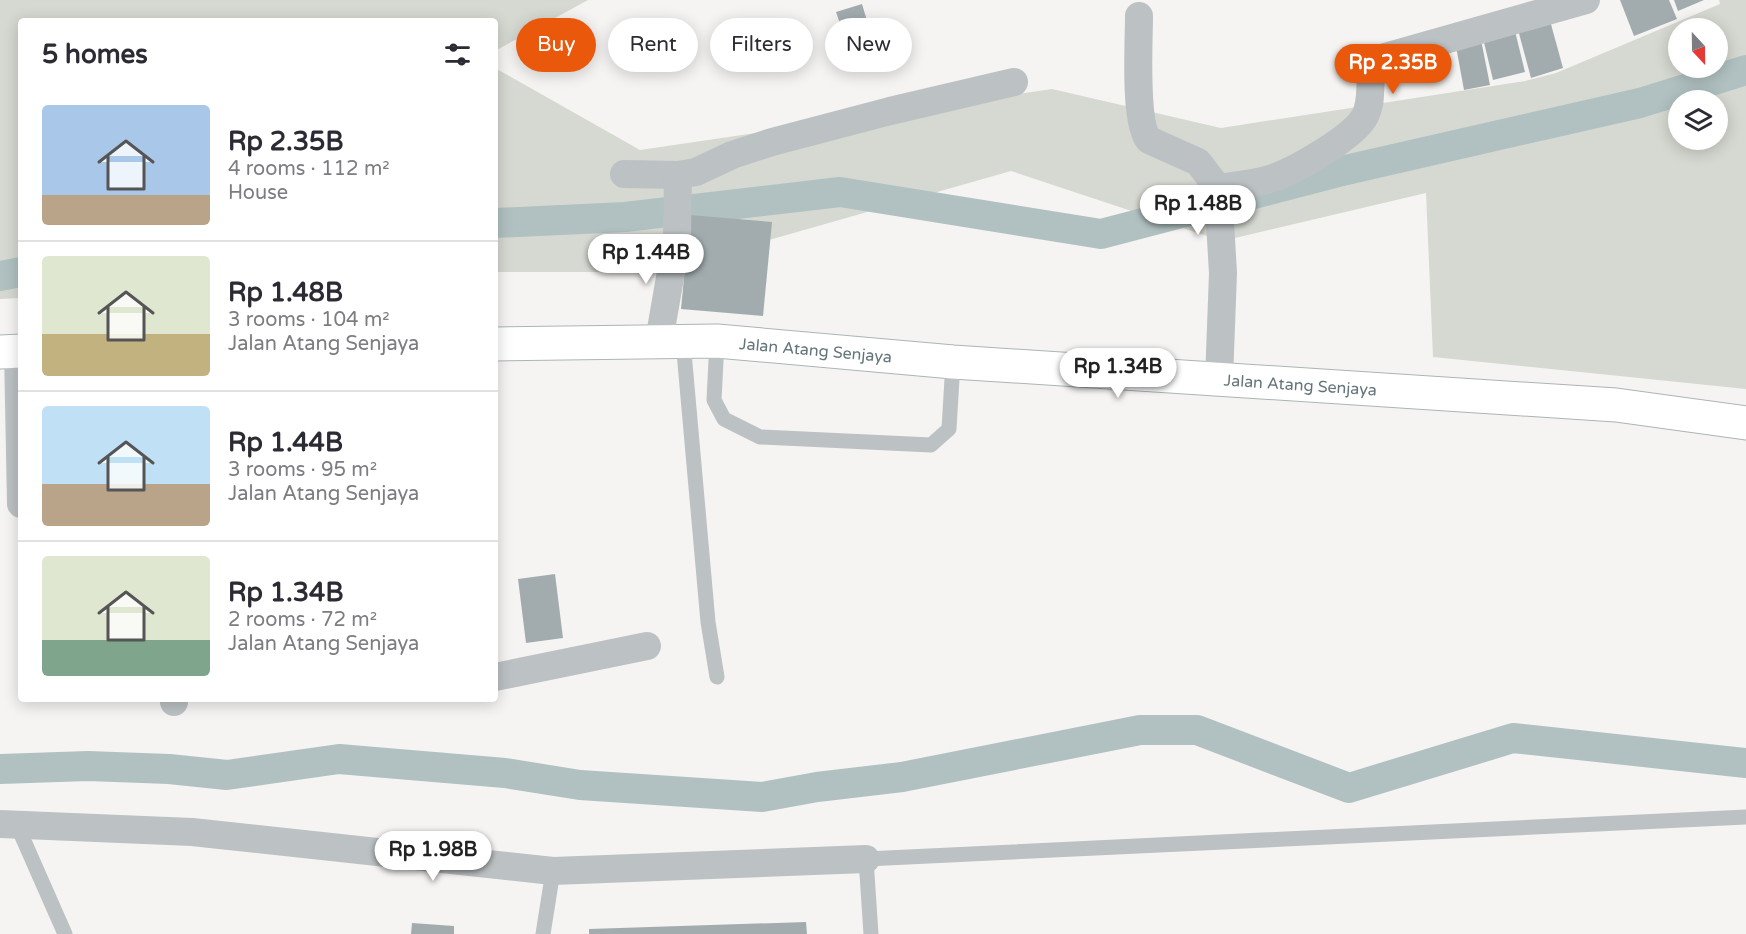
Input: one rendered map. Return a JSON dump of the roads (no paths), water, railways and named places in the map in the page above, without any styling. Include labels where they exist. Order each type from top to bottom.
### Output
[{"type":"main road","name":"Jalan Atang Senjaya","points":[[498,344],[717,341],[953,363],[1616,405],[1746,423]]},
{"type":"street","points":[[1219,192],[1276,177],[1314,157],[1354,129],[1364,119],[1369,106],[1370,74],[1378,59],[1586,0]]},
{"type":"street","points":[[1139,16],[1141,118],[1146,137],[1198,162],[1219,192],[1223,273],[1219,380]]},
{"type":"street","points":[[624,174],[678,183],[729,156],[772,142],[1014,82]]},
{"type":"street","points":[[671,341],[678,237],[678,183]]},
{"type":"street","points":[[13,351],[18,447]]},
{"type":"street","points":[[498,676],[646,646]]},
{"type":"street","points":[[8,824],[192,832],[553,871],[866,859]]},
{"type":"lane","points":[[671,341],[717,677]]},
{"type":"lane","points":[[717,341],[714,400],[724,419],[759,437],[931,445],[949,429],[953,363]]},
{"type":"lane","points":[[871,934],[866,859],[1746,817]]},
{"type":"lane","points":[[8,824],[65,934]]},
{"type":"lane","points":[[543,934],[553,871]]},
{"type":"waterway","points":[[498,223],[625,217],[840,192],[1101,234],[1346,170],[1640,103],[1746,70]]},
{"type":"waterway","points":[[0,276],[18,273]]},
{"type":"waterway","points":[[0,769],[88,766],[169,769],[227,775],[339,759],[505,773],[580,785],[762,797],[817,787],[902,777],[1140,730],[1197,730],[1349,788],[1513,738],[1746,763]]}]
